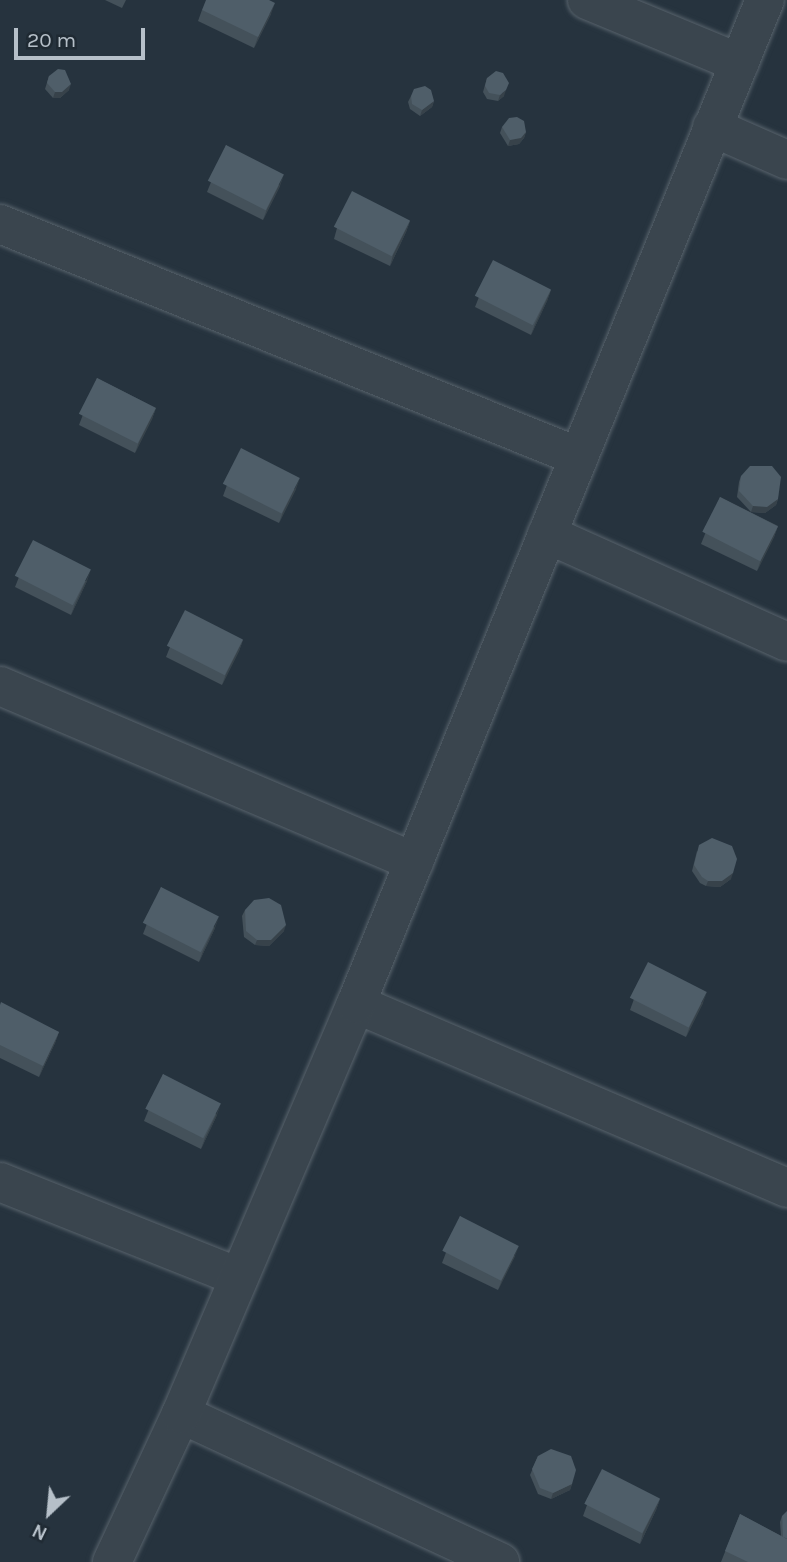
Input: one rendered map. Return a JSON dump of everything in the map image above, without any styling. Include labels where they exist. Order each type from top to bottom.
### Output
[{"type":"street","points":[[587,0],[738,63]]},
{"type":"street","points":[[112,1562],[181,1414],[356,1004],[765,0]]},
{"type":"street","points":[[712,127],[787,160]]},
{"type":"street","points":[[0,224],[579,457]]},
{"type":"street","points":[[547,534],[787,642]]},
{"type":"street","points":[[0,686],[414,862]]},
{"type":"street","points":[[356,1004],[787,1188]]},
{"type":"street","points":[[0,1182],[239,1277]]},
{"type":"street","points":[[181,1414],[500,1562]]},
{"type":"building","points":[[206,0],[269,0],[275,3],[258,37],[202,10]]},
{"type":"building","points":[[58,69],[65,70],[71,84],[62,92],[55,92],[47,83],[49,76]]},
{"type":"building","points":[[496,71],[503,73],[509,83],[500,95],[489,93],[485,86],[487,78]]},
{"type":"building","points":[[425,86],[431,90],[434,101],[422,110],[412,104],[411,96],[414,89]]},
{"type":"building","points":[[517,117],[524,121],[526,132],[521,138],[510,140],[502,127],[509,118]]},
{"type":"building","points":[[226,145],[284,175],[266,210],[208,181]]},
{"type":"building","points":[[352,191],[410,221],[392,256],[334,227]]},
{"type":"building","points":[[493,260],[551,290],[533,325],[475,296]]},
{"type":"building","points":[[97,378],[156,408],[138,444],[79,414]]},
{"type":"building","points":[[241,448],[300,478],[282,514],[223,484]]},
{"type":"building","points":[[750,466],[772,466],[781,477],[778,499],[767,507],[753,506],[739,491],[741,476]]},
{"type":"building","points":[[720,497],[778,527],[760,561],[702,532]]},
{"type":"building","points":[[33,540],[91,570],[73,605],[15,576]]},
{"type":"building","points":[[185,610],[243,640],[225,675],[167,646]]},
{"type":"building","points":[[712,838],[732,846],[737,859],[733,873],[722,881],[708,881],[694,865],[699,845]]},
{"type":"building","points":[[161,887],[219,917],[201,952],[143,923]]},
{"type":"building","points":[[269,898],[281,905],[286,925],[271,940],[257,940],[246,931],[245,910],[254,900]]},
{"type":"building","points":[[648,962],[707,992],[689,1028],[630,998]]},
{"type":"building","points":[[1,1002],[59,1032],[43,1066],[0,1045]]},
{"type":"building","points":[[163,1074],[221,1104],[203,1138],[145,1109]]},
{"type":"building","points":[[460,1216],[519,1246],[501,1281],[442,1251]]},
{"type":"building","points":[[551,1449],[571,1456],[576,1470],[572,1484],[553,1493],[540,1488],[532,1469],[538,1456]]},
{"type":"building","points":[[602,1469],[660,1499],[642,1533],[584,1504]]},
{"type":"building","points":[[787,1511],[787,1539],[783,1537],[782,1516]]},
{"type":"building","points":[[740,1514],[787,1539],[787,1562],[748,1562],[725,1551]]}]
